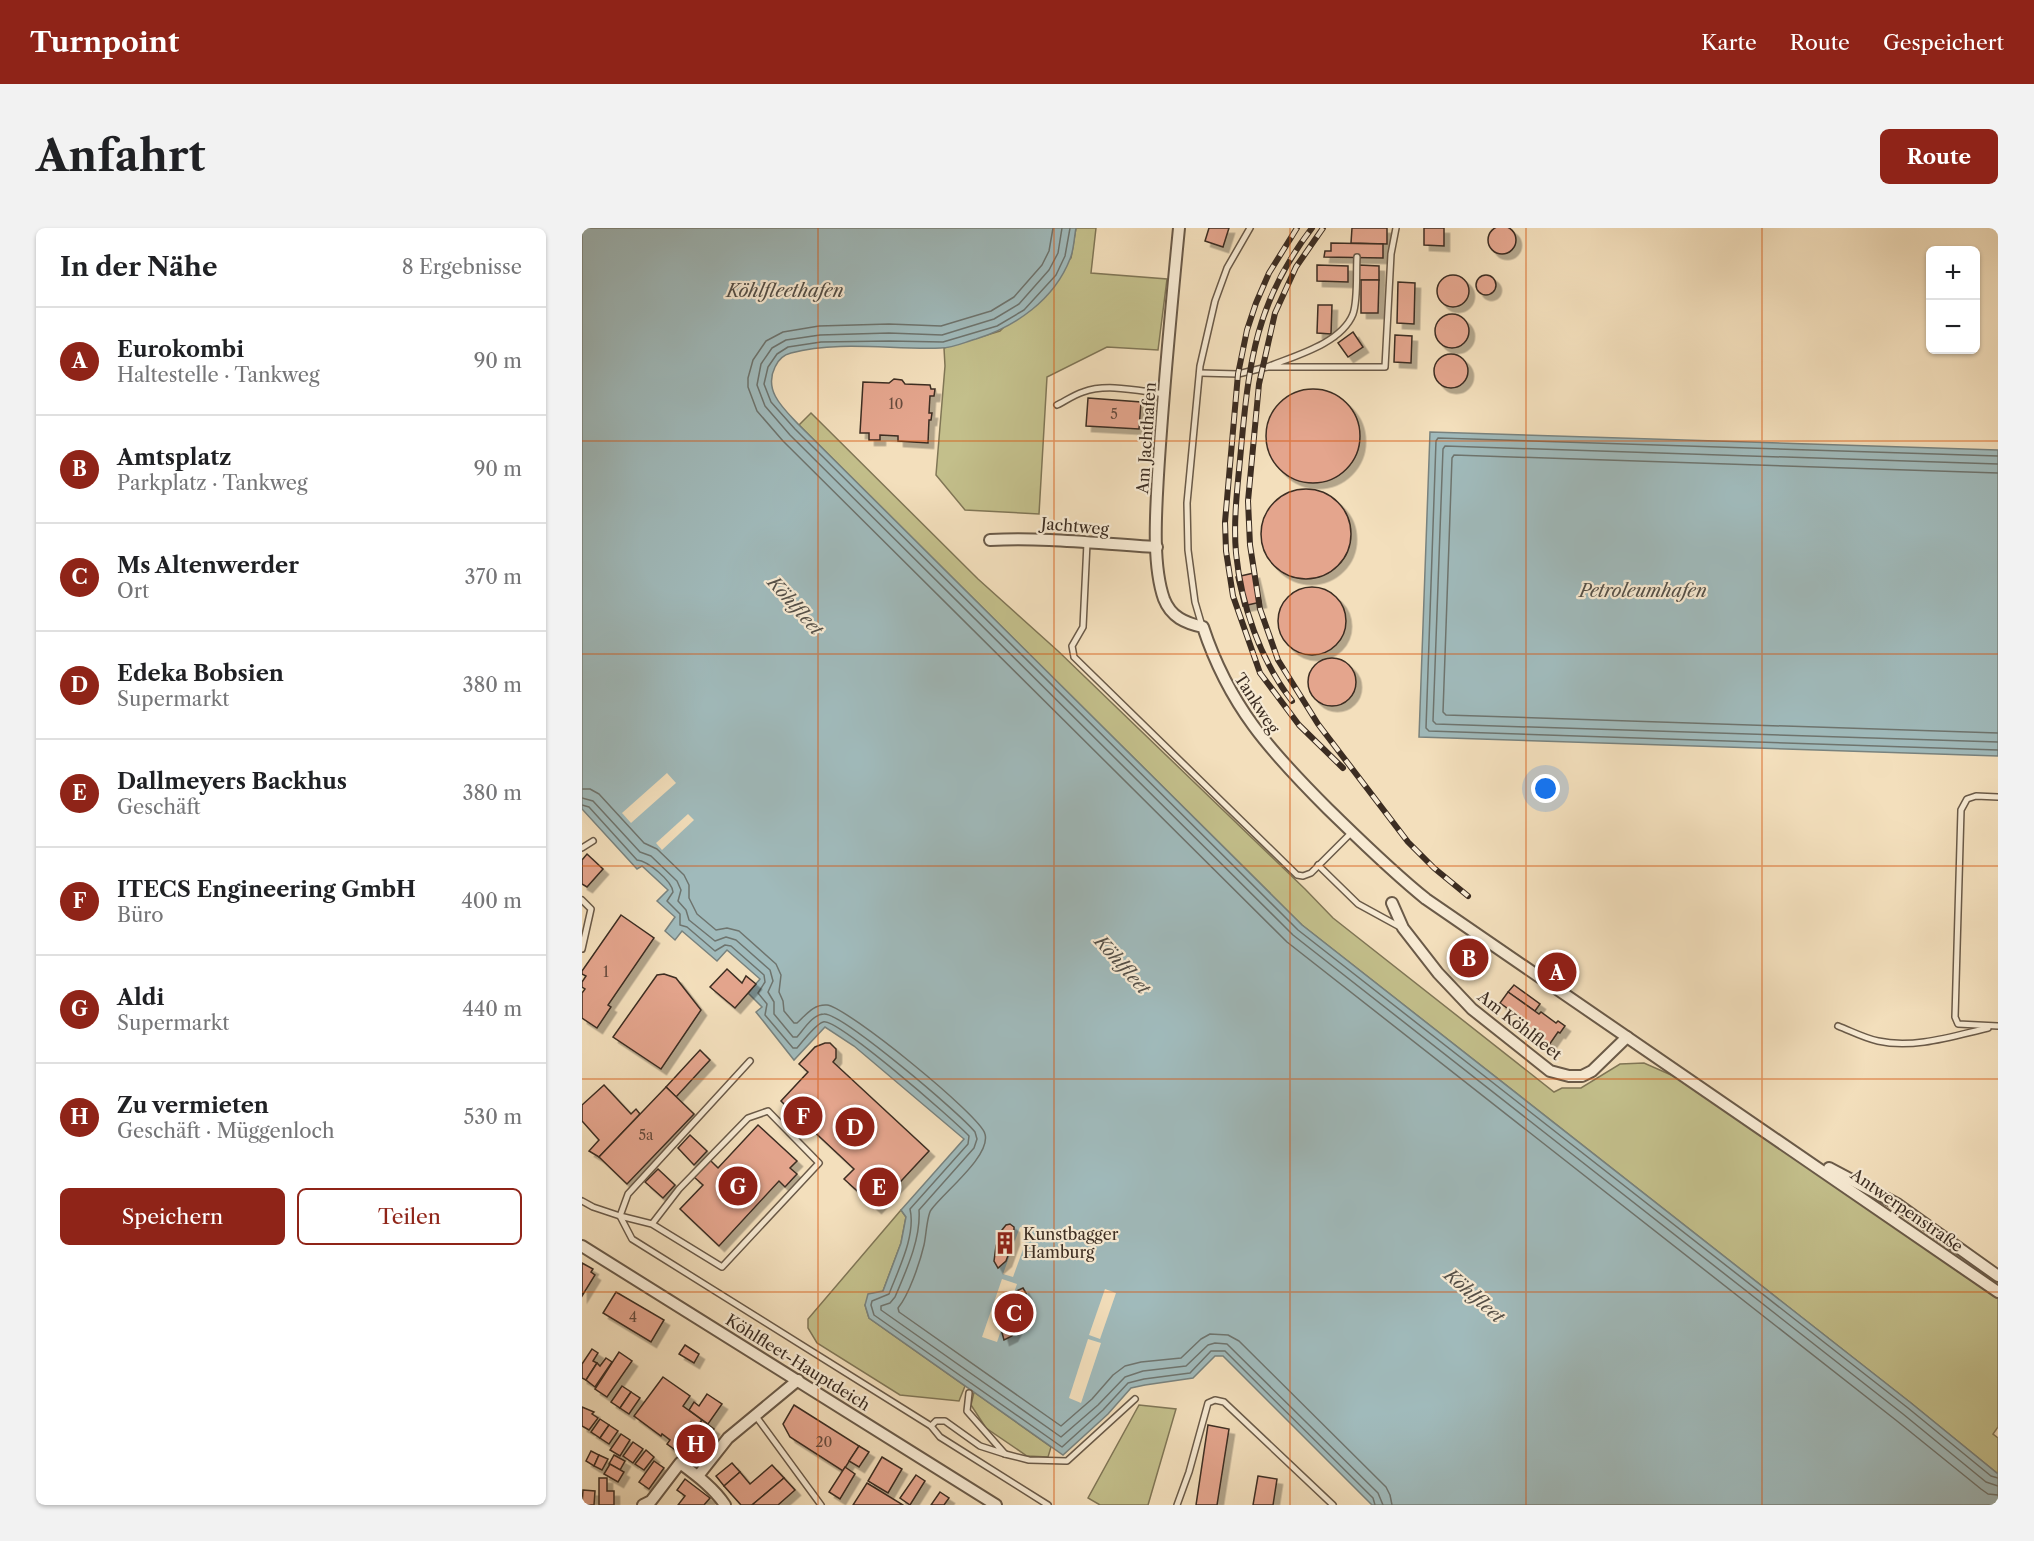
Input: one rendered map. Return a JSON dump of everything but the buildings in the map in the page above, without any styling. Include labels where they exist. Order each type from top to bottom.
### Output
[{"type":"street","name":"Am Jachthafen","points":[[1179,228],[1164,393],[1156,510],[1157,547],[1159,576],[1165,600],[1179,620],[1203,627]]},
{"type":"street","name":"Jachtweg","points":[[990,540],[1030,538],[1157,547]]},
{"type":"street","name":"Tankweg","points":[[1203,627],[1217,668],[1262,739],[1352,832],[1426,899],[1627,1037]]},
{"type":"street","name":"Am Köhlfleet","points":[[1392,903],[1403,928],[1427,960],[1472,1009],[1550,1071],[1569,1076],[1582,1076],[1592,1071],[1627,1037]]},
{"type":"street","name":"Antwerpenstraße","points":[[1627,1037],[1998,1292]]},
{"type":"street","name":"Antwerpenstraße","points":[[1798,1154],[1897,1204],[1998,1276]]},
{"type":"street","name":"Köhlfleet-Hauptdeich","points":[[582,1246],[996,1505]]},
{"type":"street","points":[[698,1476],[728,1438],[798,1380]]},
{"type":"street","points":[[643,1505],[651,1501],[680,1463],[698,1476],[726,1505]]},
{"type":"lane","name":"Tankweg","points":[[1203,627],[1196,602],[1188,550],[1187,520],[1200,373],[1215,300],[1227,268],[1250,228]]},
{"type":"lane","points":[[1267,367],[1385,367],[1391,254],[1396,228]]},
{"type":"lane","points":[[1200,373],[1238,374],[1267,367],[1316,348],[1343,330],[1354,312],[1357,257]]},
{"type":"lane","points":[[1057,405],[1094,389],[1111,388],[1164,393]]},
{"type":"lane","points":[[1087,543],[1083,627],[1072,646],[1074,657],[1297,875],[1303,876],[1311,873],[1352,832]]},
{"type":"lane","points":[[1997,1026],[1958,1024],[1955,1022],[1955,1017],[1961,810],[1966,799],[1976,796],[1998,797]]},
{"type":"lane","points":[[582,848],[593,841]]},
{"type":"lane","points":[[1318,866],[1358,904],[1403,928]]},
{"type":"lane","points":[[582,900],[591,909],[582,949]]},
{"type":"lane","points":[[1838,1026],[1878,1041],[1899,1043],[1945,1038],[1997,1026]]},
{"type":"lane","points":[[750,1061],[628,1194],[620,1216],[632,1239],[931,1426],[940,1437],[1048,1505]]},
{"type":"lane","points":[[582,1201],[620,1216],[652,1224],[722,1267],[819,1163],[768,1111],[748,1118],[679,1188],[652,1224]]},
{"type":"lane","points":[[969,1393],[966,1402],[967,1411],[1005,1454]]},
{"type":"lane","points":[[931,1426],[936,1421],[945,1420],[980,1446],[1029,1460],[1067,1461],[1135,1399]]},
{"type":"lane","points":[[1177,1505],[1189,1472],[1208,1403],[1215,1400],[1224,1402],[1333,1505]]},
{"type":"lane","points":[[755,1415],[821,1505]]},
{"type":"shaded area","points":[[1076,228],[1096,228],[1091,273],[1167,279],[1158,350],[1107,347],[1047,377],[1039,514],[965,510],[936,475],[945,366],[944,348],[1000,331],[1071,258]]},
{"type":"shaded area","points":[[811,413],[978,579],[1058,651],[1333,918],[1554,1092],[1562,1088],[1581,1088],[1620,1064],[1644,1063],[1678,1078],[1998,1299],[1998,1427],[1993,1434],[1998,1438],[1998,1474],[1911,1403],[1302,925],[799,425]]},
{"type":"shaded area","points":[[901,1210],[906,1217],[901,1243],[883,1291],[865,1305],[869,1318],[965,1386],[959,1401],[900,1395],[817,1343],[808,1328],[808,1319]]},
{"type":"shaded area","points":[[974,1392],[1051,1447],[1048,1457],[1027,1456],[986,1428],[971,1405]]},
{"type":"shaded area","points":[[1139,1405],[1176,1409],[1148,1505],[1100,1505],[1088,1498]]},
{"type":"water","points":[[582,228],[1076,228],[1071,255],[1063,274],[1054,287],[1032,310],[1005,327],[991,334],[945,348],[847,346],[810,349],[788,354],[783,356],[775,367],[772,376],[773,392],[787,413],[1302,925],[1911,1403],[1998,1474],[1998,1505],[1372,1505],[1223,1356],[1215,1356],[1193,1378],[1131,1388],[1108,1414],[1063,1455],[869,1318],[865,1305],[868,1294],[883,1291],[901,1243],[906,1217],[901,1210],[964,1139],[854,1046],[825,1027],[794,1060],[756,1012],[762,1007],[748,993],[760,979],[727,950],[717,961],[682,931],[675,940],[665,931],[675,917],[657,901],[668,890],[642,866],[637,869],[582,809]]},
{"type":"water","name":"Petroleumhafen","points":[[1430,432],[1998,450],[1998,756],[1419,737]]},
{"type":"pier","points":[[667,773],[676,783],[631,823],[622,813]]},
{"type":"pier","points":[[688,814],[694,820],[662,850],[656,843]]},
{"type":"pier","points":[[1020,1227],[1030,1230],[1013,1277],[1003,1274]]},
{"type":"pier","points":[[1002,1279],[1017,1284],[997,1342],[982,1337]]},
{"type":"pier","points":[[1105,1289],[1116,1293],[1100,1339],[1089,1335]]},
{"type":"pier","points":[[1088,1339],[1101,1343],[1081,1403],[1069,1398]]},
{"type":"railway","points":[[1297,228],[1269,273],[1247,330],[1238,374],[1225,522],[1226,551],[1233,596],[1260,673],[1299,725],[1343,768]]},
{"type":"railway","points":[[1292,701],[1270,668],[1247,611],[1236,553],[1235,514],[1248,388],[1258,333],[1278,281],[1312,228]]},
{"type":"railway","points":[[1323,228],[1296,267],[1275,313],[1259,384],[1248,501],[1250,545],[1260,609],[1278,660],[1318,724],[1408,842],[1434,868],[1468,896]]},
{"type":"place","name":"Amtsplatz","points":[[1469,958]]},
{"type":"place","name":"Eurokombi","points":[[1557,972]]},
{"type":"place","name":"ITECS Engineering GmbH","points":[[803,1116]]},
{"type":"place","name":"Edeka Bobsien","points":[[855,1127]]},
{"type":"place","name":"Aldi","points":[[738,1186]]},
{"type":"place","name":"Dallmeyers Backhus","points":[[879,1187]]},
{"type":"place","name":"Kunstbagger Hamburg","points":[[1005,1243]]},
{"type":"place","name":"Ms Altenwerder","points":[[1014,1313]]},
{"type":"place","name":"Zu vermieten","points":[[696,1444]]},
{"type":"water label","name":"Köhlfleethafen","points":[[785,291]]},
{"type":"water label","name":"Köhlfleet","points":[[795,606]]},
{"type":"water label","name":"Köhlfleet","points":[[1122,965]]},
{"type":"water label","name":"Köhlfleet","points":[[1474,1296]]}]
